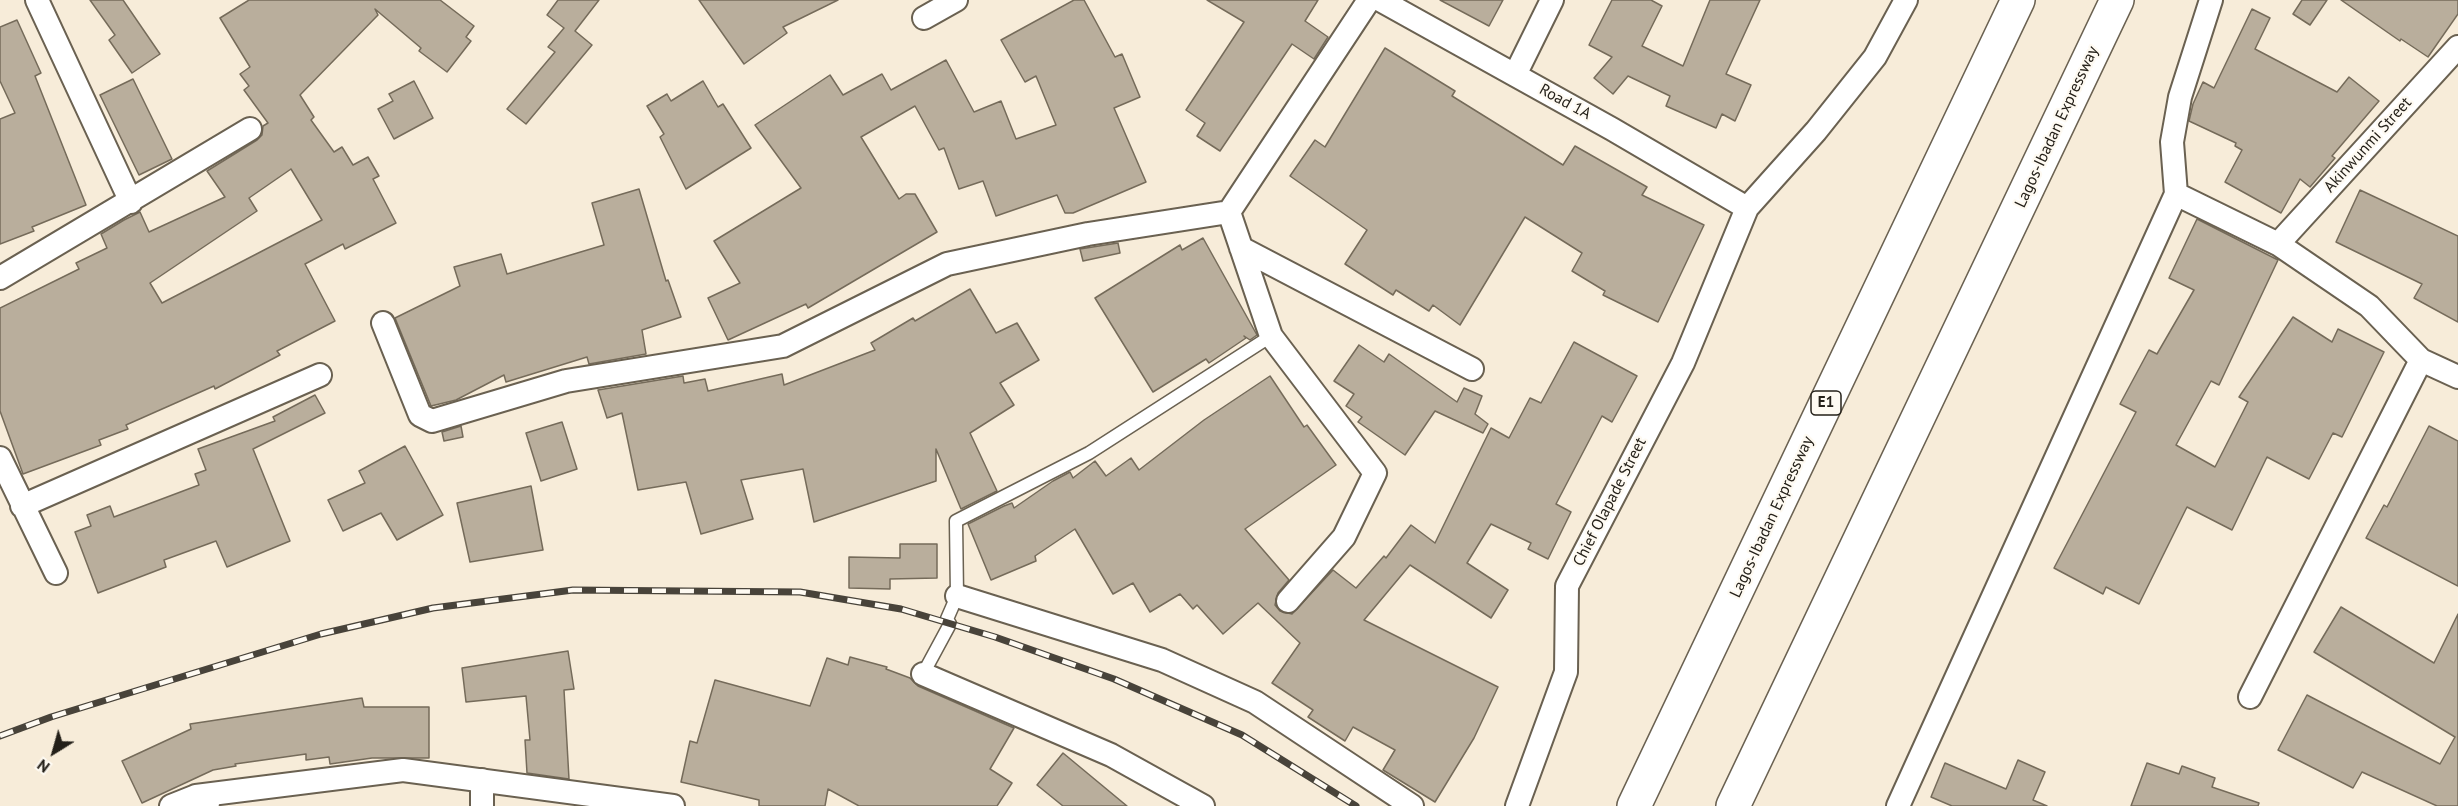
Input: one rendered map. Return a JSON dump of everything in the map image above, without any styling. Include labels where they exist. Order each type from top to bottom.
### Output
[{"type":"highway","name":"Lagos-Ibadan Expressway","points":[[1634,806],[2018,0]]},
{"type":"highway","name":"Lagos-Ibadan Expressway","points":[[1734,806],[2117,0]]},
{"type":"street","points":[[37,0],[131,202]]},
{"type":"street","points":[[924,18],[956,0]]},
{"type":"street","points":[[383,323],[420,415],[432,421],[566,381],[783,346],[947,264],[1088,234],[1229,213],[1369,0]]},
{"type":"street","name":"Road 1A","points":[[1380,0],[1747,208]]},
{"type":"street","points":[[1515,75],[1552,0]]},
{"type":"street","name":"Chief Olapade Street","points":[[1517,806],[1566,672],[1567,586],[1683,363],[1747,208],[1816,131],[1875,57],[1906,0]]},
{"type":"street","points":[[1898,806],[2176,194],[2172,142],[2180,97],[2211,0]]},
{"type":"street","name":"Akinwunmi Street","points":[[2278,244],[2458,47]]},
{"type":"street","points":[[0,278],[250,129]]},
{"type":"street","points":[[2176,194],[2278,244],[2368,306],[2421,360],[2458,378]]},
{"type":"street","points":[[1229,213],[1271,336],[1375,473],[1344,537],[1288,601]]},
{"type":"street","points":[[1240,248],[1472,369]]},
{"type":"street","points":[[2250,697],[2421,360]]},
{"type":"street","points":[[22,506],[320,375]]},
{"type":"street","points":[[0,458],[56,573]]},
{"type":"street","points":[[957,596],[1162,660],[1214,683],[1255,702],[1412,806]]},
{"type":"street","points":[[923,674],[1111,755],[1203,806]]},
{"type":"street","points":[[171,806],[403,770],[674,806]]},
{"type":"street","points":[[482,780],[482,806]]},
{"type":"lane","points":[[923,674],[950,624],[947,619],[957,596],[956,521],[1089,453],[1271,336]]},
{"type":"building","points":[[90,0],[123,0],[160,54],[132,73],[109,40],[115,35]]},
{"type":"building","points":[[249,0],[440,0],[474,26],[466,37],[471,41],[447,72],[419,51],[421,48],[375,9],[378,15],[300,95],[314,117],[311,120],[334,152],[342,147],[353,165],[368,157],[379,176],[373,179],[396,223],[345,249],[343,244],[305,264],[335,321],[277,351],[280,355],[215,389],[214,386],[126,425],[128,429],[99,440],[101,445],[23,474],[0,411],[0,308],[79,269],[76,263],[107,248],[101,234],[140,212],[149,232],[225,197],[207,171],[257,140],[262,135],[263,126],[268,123],[244,90],[249,86],[240,74],[250,67],[220,18]],"holes":[[[291,169],[322,220],[162,303],[150,283],[257,211],[249,198]]]},
{"type":"building","points":[[558,0],[599,0],[575,31],[592,45],[526,124],[507,109],[555,52],[548,47],[564,28],[547,15]]},
{"type":"building","points":[[699,0],[838,0],[783,27],[787,33],[744,64]]},
{"type":"building","points":[[1074,0],[1084,0],[1115,57],[1122,54],[1140,97],[1114,108],[1146,182],[1073,213],[1065,213],[1057,195],[996,216],[983,181],[959,189],[944,148],[939,150],[915,106],[861,137],[899,199],[906,194],[915,194],[937,232],[808,308],[806,304],[728,340],[708,298],[740,283],[714,241],[801,188],[755,125],[830,75],[843,95],[882,74],[891,90],[946,60],[974,112],[1001,101],[1016,139],[1056,125],[1036,76],[1025,82],[1001,40]]},
{"type":"building","points":[[1207,0],[1318,0],[1305,21],[1328,37],[1314,59],[1292,44],[1220,151],[1197,136],[1205,123],[1186,110],[1244,22]]},
{"type":"building","points":[[1440,0],[1503,0],[1489,26]]},
{"type":"building","points":[[1612,0],[1651,0],[1662,6],[1642,46],[1683,66],[1710,0],[1760,0],[1726,74],[1751,85],[1735,121],[1722,114],[1716,128],[1666,106],[1670,96],[1628,76],[1613,94],[1594,78],[1612,57],[1589,45]]},
{"type":"building","points":[[2302,0],[2327,0],[2310,25],[2293,14]]},
{"type":"building","points":[[2341,0],[2458,0],[2458,14],[2428,57],[2401,39],[2400,41]]},
{"type":"building","points":[[2252,9],[2270,18],[2255,49],[2337,92],[2349,77],[2379,101],[2332,156],[2335,158],[2310,187],[2300,179],[2281,213],[2225,182],[2242,150],[2235,146],[2236,143],[2189,121],[2193,104],[2203,82],[2214,88]]},
{"type":"building","points":[[17,20],[41,73],[35,76],[86,205],[32,227],[34,231],[0,244],[0,119],[15,113],[0,81],[0,27]]},
{"type":"building","points":[[1385,48],[1455,91],[1452,96],[1563,165],[1575,146],[1647,187],[1642,195],[1704,225],[1658,322],[1603,295],[1605,291],[1572,271],[1582,253],[1525,217],[1460,325],[1433,305],[1429,311],[1396,290],[1393,295],[1345,264],[1367,230],[1290,176],[1315,140],[1325,147]]},
{"type":"building","points":[[133,79],[172,159],[139,175],[100,95]]},
{"type":"building","points":[[414,81],[433,118],[394,139],[378,109],[393,101],[389,94]]},
{"type":"building","points":[[703,81],[718,107],[723,104],[751,148],[686,189],[660,137],[664,134],[647,106],[667,94],[671,101]]},
{"type":"building","points":[[639,189],[666,281],[668,280],[681,317],[642,330],[646,354],[589,364],[587,357],[506,382],[504,375],[456,400],[431,406],[395,318],[460,286],[454,267],[501,254],[507,274],[604,245],[592,203]]},
{"type":"building","points":[[2360,190],[2458,236],[2458,322],[2414,298],[2422,284],[2336,242]]},
{"type":"building","points":[[2197,219],[2278,260],[2219,385],[2211,381],[2176,445],[2215,467],[2248,402],[2239,397],[2293,317],[2332,342],[2338,329],[2384,352],[2342,437],[2333,433],[2309,479],[2267,457],[2232,530],[2187,507],[2139,604],[2106,587],[2103,594],[2054,568],[2136,412],[2120,404],[2149,350],[2157,354],[2194,290],[2169,278]]},
{"type":"building","points":[[1203,238],[1257,335],[1250,340],[1244,336],[1246,338],[1209,363],[1206,359],[1153,392],[1095,298],[1180,245],[1182,250]]},
{"type":"building","points":[[1118,243],[1120,253],[1083,261],[1080,249]]},
{"type":"building","points":[[970,289],[996,333],[1017,323],[1039,360],[1000,383],[1014,405],[970,433],[997,491],[961,509],[936,449],[936,481],[814,522],[803,469],[741,480],[753,519],[701,534],[686,482],[638,490],[622,413],[607,418],[598,390],[683,376],[684,383],[705,379],[708,391],[782,374],[784,385],[875,350],[871,343],[913,318],[915,321]]},
{"type":"building","points":[[1574,342],[1637,376],[1612,422],[1602,416],[1556,504],[1571,512],[1548,559],[1528,549],[1531,543],[1491,524],[1467,563],[1508,590],[1491,618],[1410,565],[1364,620],[1498,687],[1474,738],[1435,802],[1383,770],[1395,750],[1353,727],[1345,741],[1308,717],[1313,710],[1272,683],[1300,643],[1258,603],[1223,634],[1197,605],[1193,609],[1180,594],[1150,612],[1133,583],[1113,594],[1075,529],[1035,556],[1036,561],[991,580],[968,524],[1012,503],[1014,508],[1053,481],[1070,472],[1073,478],[1095,461],[1106,476],[1131,458],[1139,470],[1204,420],[1270,376],[1304,427],[1307,425],[1336,465],[1245,529],[1289,580],[1278,593],[1275,605],[1280,611],[1292,614],[1333,570],[1356,588],[1384,556],[1386,558],[1411,525],[1435,543],[1491,428],[1509,438],[1530,398],[1541,403]]},
{"type":"building","points":[[1359,345],[1384,362],[1389,354],[1457,402],[1464,388],[1482,396],[1475,414],[1488,424],[1483,433],[1435,411],[1405,455],[1358,422],[1362,417],[1346,406],[1354,394],[1334,381]]},
{"type":"building","points":[[315,395],[325,413],[253,449],[290,541],[227,567],[216,541],[164,560],[166,567],[98,593],[75,532],[91,526],[87,515],[110,506],[114,517],[199,485],[195,474],[206,470],[198,449],[275,421],[273,417]]},
{"type":"building","points":[[562,422],[577,469],[541,481],[526,433]]},
{"type":"building","points":[[461,426],[463,437],[444,441],[442,432]]},
{"type":"building","points":[[2429,426],[2458,441],[2458,586],[2366,538],[2384,505],[2387,507]]},
{"type":"building","points":[[405,446],[443,515],[397,540],[381,513],[343,531],[328,500],[365,483],[359,471]]},
{"type":"building","points":[[531,486],[543,550],[470,562],[457,503]]},
{"type":"building","points":[[900,544],[937,544],[937,578],[890,579],[890,589],[849,588],[849,557],[900,558]]},
{"type":"building","points":[[2341,607],[2434,663],[2458,614],[2458,806],[2437,806],[2362,772],[2353,788],[2278,750],[2307,695],[2440,764],[2455,737],[2314,652]]},
{"type":"building","points":[[568,651],[574,689],[564,690],[569,779],[527,773],[525,740],[530,740],[526,696],[466,702],[462,668]]},
{"type":"building","points":[[850,657],[887,667],[886,669],[910,678],[918,686],[1014,728],[990,769],[1012,783],[997,806],[859,806],[828,789],[825,806],[759,806],[759,800],[681,782],[690,741],[697,743],[715,680],[810,706],[827,658],[848,665]]},
{"type":"building","points":[[362,698],[364,707],[429,707],[429,758],[372,758],[330,764],[329,757],[306,760],[306,754],[235,764],[236,766],[213,770],[142,803],[122,761],[191,729],[190,724]]},
{"type":"building","points":[[1063,753],[1127,806],[1063,806],[1037,785]]},
{"type":"building","points":[[2018,760],[2045,772],[2033,800],[2047,806],[1952,806],[1931,797],[1945,763],[2006,789]]},
{"type":"building","points":[[2147,763],[2179,774],[2182,766],[2215,778],[2212,787],[2259,803],[2258,806],[2131,806]]},
{"type":"railway","points":[[0,736],[51,717],[321,634],[433,608],[573,590],[800,592],[901,609],[995,637],[1114,679],[1242,735],[1356,806]]}]
